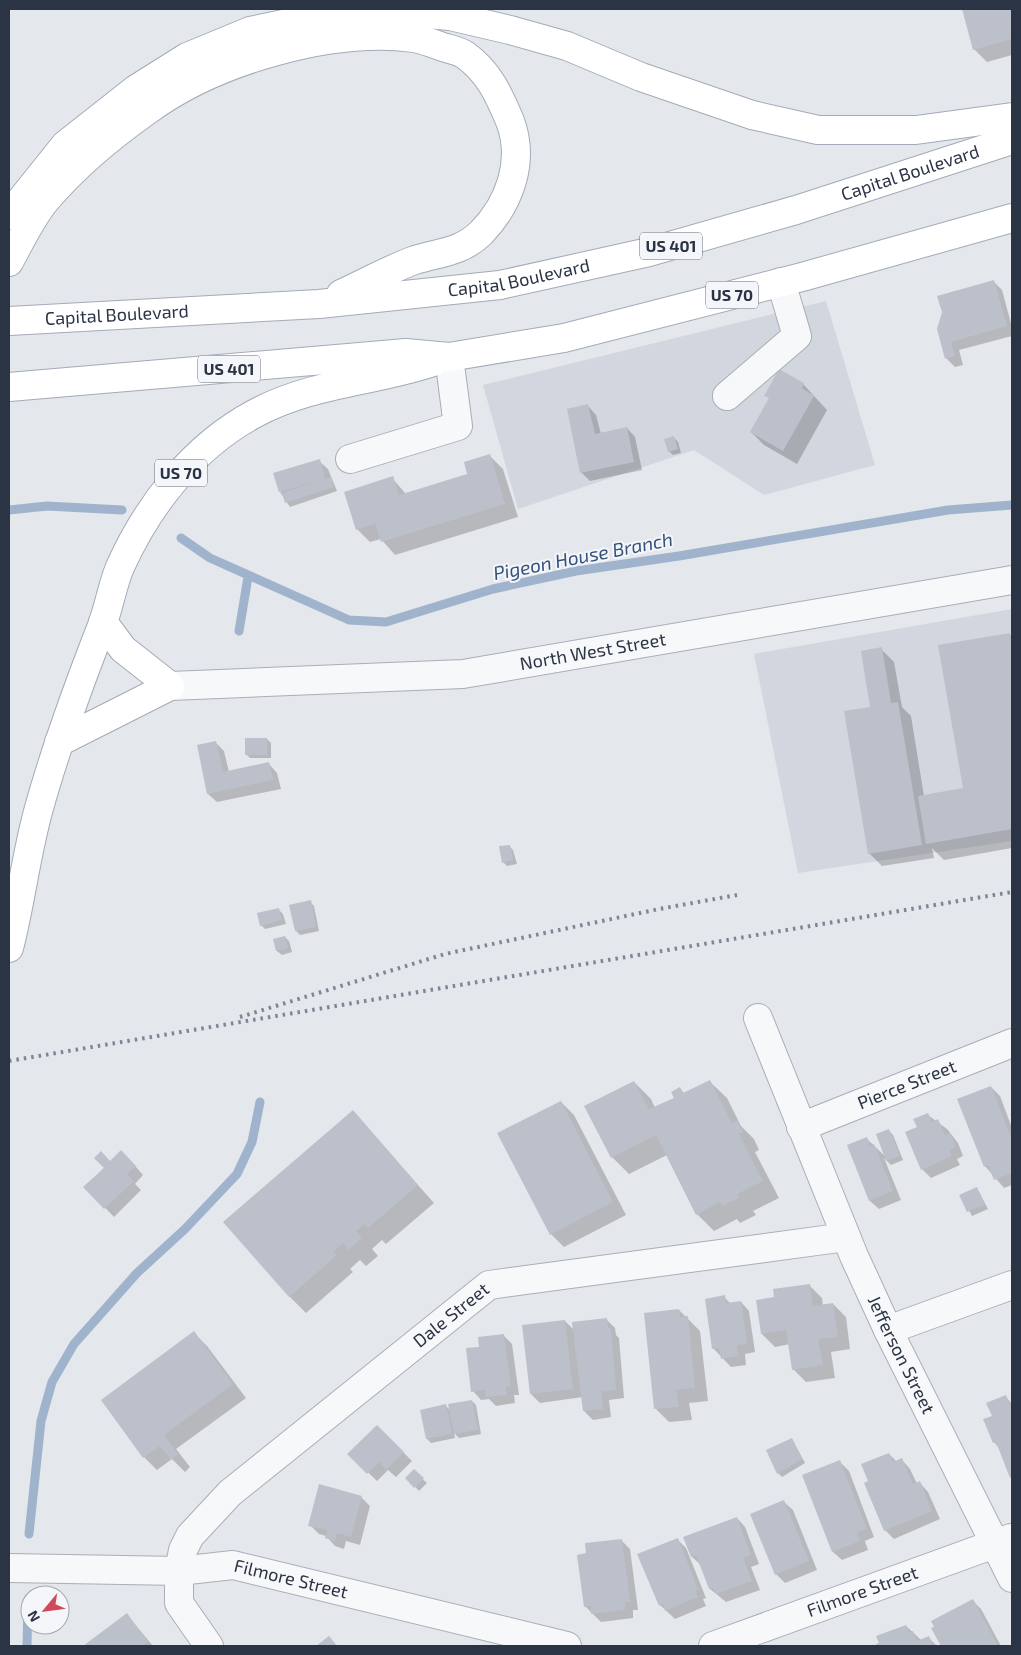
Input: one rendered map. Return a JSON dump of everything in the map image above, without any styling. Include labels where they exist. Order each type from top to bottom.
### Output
[{"type":"main road","points":[[9,215],[65,145],[136,89],[187,57],[250,31],[327,15],[403,12],[450,16],[510,30],[567,46],[641,77],[752,115],[818,130],[916,130],[1012,117]]},
{"type":"main road","points":[[13,254],[45,201],[85,159],[149,109],[208,74],[266,54],[311,43],[355,37],[415,38],[463,53],[482,68],[496,88],[515,135],[517,165],[506,195],[495,216],[480,234],[456,250],[415,260],[319,304]]},
{"type":"main road","name":"Capital Boulevard","points":[[9,321],[319,304],[500,284],[649,252],[796,210],[1012,140]]},
{"type":"main road","name":"US 70","points":[[9,948],[30,841],[59,742],[103,622],[120,569],[144,518],[175,478],[214,442],[253,414],[282,400],[318,389],[404,372],[449,356],[564,338],[614,327],[1012,218]]},
{"type":"main road","name":"US 401","points":[[9,387],[406,353],[449,356]]},
{"type":"main road","points":[[59,742],[170,686],[122,649],[103,622]]},
{"type":"street","points":[[727,396],[797,336],[781,282]]},
{"type":"street","points":[[350,459],[458,426],[449,356]]},
{"type":"street","name":"North West Street","points":[[170,686],[463,674],[1012,580]]},
{"type":"street","name":"Jefferson Street","points":[[758,1018],[846,1237],[888,1330],[1004,1540],[1012,1578]]},
{"type":"street","name":"Pierce Street","points":[[802,1127],[1012,1043]]},
{"type":"street","name":"Dale Street","points":[[209,1646],[179,1603],[179,1571],[183,1550],[190,1536],[230,1493],[489,1285],[846,1237]]},
{"type":"street","points":[[888,1330],[1012,1285]]},
{"type":"street","name":"Filmore Street","points":[[713,1646],[1004,1540]]},
{"type":"street","name":"Filmore Street","points":[[9,1568],[179,1571],[233,1565],[567,1646]]},
{"type":"shaded area","points":[[826,301],[875,465],[764,495],[694,450],[518,509],[483,385]]},
{"type":"shaded area","points":[[1012,609],[1012,841],[798,873],[754,654]]},
{"type":"building","points":[[962,9],[1012,9],[1012,39],[973,50]]},
{"type":"building","points":[[994,280],[1007,326],[951,342],[955,356],[945,359],[937,329],[942,312],[937,296]]},
{"type":"building","points":[[779,369],[804,383],[802,388],[814,396],[783,451],[750,432],[769,398],[764,396]]},
{"type":"building","points":[[588,404],[595,434],[627,427],[634,462],[580,473],[567,409]]},
{"type":"building","points":[[674,436],[678,449],[668,452],[664,439]]},
{"type":"building","points":[[490,454],[505,504],[381,542],[375,524],[356,530],[344,492],[393,476],[399,495],[467,474],[464,462]]},
{"type":"building","points":[[320,459],[325,479],[331,477],[334,487],[285,503],[282,493],[314,482],[279,492],[273,473]]},
{"type":"building","points":[[1010,633],[1012,647],[1012,829],[926,844],[918,796],[963,788],[938,645]]},
{"type":"building","points":[[882,647],[891,703],[898,702],[922,845],[868,854],[844,711],[870,707],[861,651]]},
{"type":"building","points":[[245,738],[267,738],[267,755],[245,755]]},
{"type":"building","points":[[216,741],[223,772],[269,762],[273,780],[207,794],[197,745]]},
{"type":"building","points":[[510,845],[513,860],[502,863],[499,846]]},
{"type":"building","points":[[311,900],[316,927],[295,931],[289,905]]},
{"type":"building","points":[[279,908],[282,920],[260,926],[257,913]]},
{"type":"building","points":[[285,936],[288,948],[276,951],[273,939]]},
{"type":"building","points":[[710,1080],[732,1123],[737,1120],[743,1132],[739,1134],[763,1181],[737,1194],[739,1198],[722,1206],[720,1202],[696,1215],[656,1135],[611,1158],[584,1106],[634,1081],[649,1109],[674,1098],[671,1092],[680,1087],[683,1093]]},
{"type":"building","points":[[991,1086],[1012,1140],[1012,1173],[994,1180],[988,1165],[984,1167],[957,1099]]},
{"type":"building","points":[[561,1101],[613,1202],[550,1235],[497,1133]]},
{"type":"building","points":[[353,1110],[418,1185],[368,1228],[365,1224],[356,1231],[362,1238],[348,1250],[343,1243],[334,1251],[337,1255],[289,1297],[223,1222]]},
{"type":"building","points":[[928,1113],[932,1122],[938,1119],[945,1135],[950,1133],[956,1147],[949,1150],[952,1156],[921,1170],[905,1132],[917,1127],[913,1119]]},
{"type":"building","points":[[889,1129],[900,1156],[886,1161],[876,1134]]},
{"type":"building","points":[[867,1137],[870,1146],[874,1144],[893,1191],[869,1201],[847,1145]]},
{"type":"building","points":[[121,1150],[136,1166],[127,1174],[134,1181],[104,1209],[83,1187],[104,1168],[94,1158],[101,1151],[110,1161]]},
{"type":"building","points":[[977,1187],[985,1205],[967,1212],[959,1195]]},
{"type":"building","points":[[810,1284],[813,1306],[833,1303],[838,1337],[818,1339],[823,1365],[792,1370],[786,1330],[761,1334],[756,1300],[774,1297],[773,1289]]},
{"type":"building","points":[[725,1295],[726,1303],[741,1301],[747,1344],[737,1345],[738,1356],[721,1359],[719,1348],[712,1349],[705,1299]]},
{"type":"building","points":[[679,1309],[680,1317],[688,1316],[695,1388],[676,1390],[679,1407],[654,1409],[644,1313]]},
{"type":"building","points":[[607,1318],[608,1328],[611,1328],[616,1390],[601,1392],[603,1409],[583,1411],[572,1322]]},
{"type":"building","points":[[565,1320],[573,1389],[530,1394],[522,1325]]},
{"type":"building","points":[[194,1331],[233,1384],[164,1435],[178,1454],[171,1460],[160,1446],[143,1458],[101,1400]]},
{"type":"building","points":[[504,1334],[511,1386],[506,1387],[507,1395],[486,1397],[485,1390],[471,1392],[466,1348],[479,1347],[478,1337]]},
{"type":"building","points":[[1006,1395],[1012,1409],[1012,1477],[1010,1478],[996,1442],[993,1443],[983,1419],[992,1416],[986,1403]]},
{"type":"building","points":[[472,1400],[478,1430],[454,1434],[448,1404]]},
{"type":"building","points":[[446,1404],[452,1434],[426,1439],[420,1410]]},
{"type":"building","points":[[377,1425],[404,1452],[386,1470],[379,1462],[367,1474],[347,1454]]},
{"type":"building","points":[[792,1438],[802,1459],[777,1474],[766,1450]]},
{"type":"building","points":[[889,1453],[893,1462],[902,1458],[913,1484],[920,1481],[932,1511],[884,1531],[864,1483],[868,1481],[861,1464]]},
{"type":"building","points":[[840,1460],[867,1529],[857,1532],[860,1541],[832,1552],[802,1475]]},
{"type":"building","points":[[414,1469],[424,1478],[414,1488],[405,1478]]},
{"type":"building","points":[[319,1484],[362,1496],[351,1537],[337,1533],[335,1541],[325,1538],[327,1530],[308,1526]]},
{"type":"building","points":[[784,1500],[809,1561],[775,1575],[750,1514]]},
{"type":"building","points":[[737,1517],[751,1555],[743,1558],[752,1581],[716,1594],[713,1588],[709,1589],[696,1555],[691,1557],[683,1537]]},
{"type":"building","points":[[678,1538],[698,1589],[695,1590],[698,1597],[665,1611],[663,1604],[659,1606],[637,1554]]},
{"type":"building","points":[[622,1539],[630,1602],[625,1602],[625,1610],[591,1614],[591,1606],[584,1607],[577,1555],[586,1553],[585,1543]]},
{"type":"building","points":[[973,1599],[998,1646],[941,1646],[931,1628],[934,1627],[931,1621]]},
{"type":"building","points":[[127,1613],[148,1642],[142,1646],[83,1646]]},
{"type":"building","points":[[906,1625],[909,1633],[913,1631],[917,1641],[929,1636],[933,1646],[877,1646],[876,1644],[879,1643],[876,1636]]},
{"type":"building","points":[[329,1636],[337,1646],[316,1646]]},
{"type":"waterway","name":"Pigeon House Branch","points":[[181,538],[210,558],[349,620],[386,622],[493,589],[576,571],[679,556],[948,510],[1012,505]]},
{"type":"waterway","name":"Pigeon House Branch","points":[[9,510],[47,506],[122,510]]},
{"type":"waterway","points":[[239,631],[248,577]]},
{"type":"waterway","points":[[29,1534],[41,1421],[52,1382],[74,1344],[137,1273],[185,1229],[237,1174],[252,1142],[260,1102]]},
{"type":"waterway","points":[[27,1635],[27,1646]]},
{"type":"railway","points":[[9,1061],[1012,892]]},
{"type":"railway","points":[[240,1017],[445,954],[659,909],[737,895]]}]
